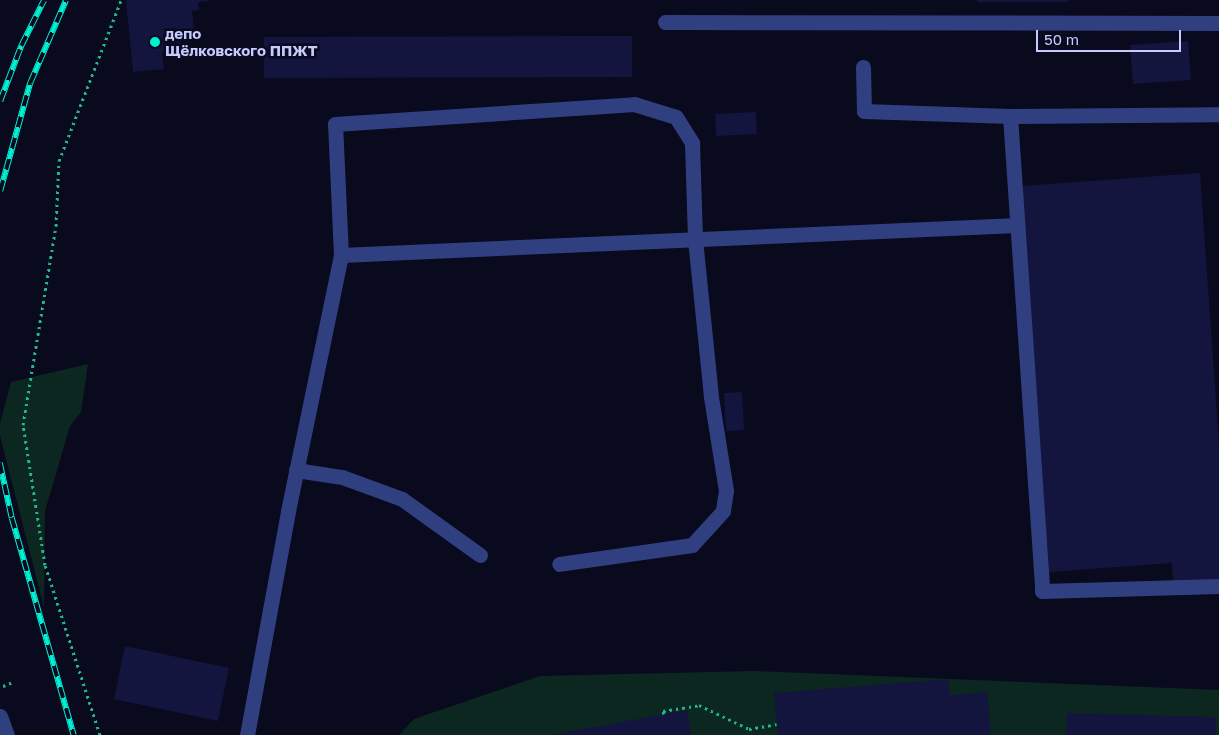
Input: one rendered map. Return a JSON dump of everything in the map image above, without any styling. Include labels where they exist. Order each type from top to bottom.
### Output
[{"type":"street","points":[[665,22],[1219,23]]},
{"type":"street","points":[[863,67],[864,111],[1010,116],[1219,114]]},
{"type":"street","points":[[247,735],[296,470],[341,254],[335,124],[634,104],[676,117],[692,143],[696,239],[711,397],[726,491],[724,511],[692,545],[560,564]]},
{"type":"street","points":[[1010,116],[1042,591],[1219,586]]},
{"type":"street","points":[[341,254],[1017,225]]},
{"type":"street","points":[[296,470],[342,477],[402,499],[480,555]]},
{"type":"street","points":[[0,716],[7,735]]},
{"type":"path","points":[[100,735],[45,565],[22,425],[56,226],[59,161],[121,0]]},
{"type":"path","points":[[3,686],[11,683]]},
{"type":"path","points":[[664,714],[663,711],[699,705],[750,729],[777,724]]},
{"type":"green space","points":[[88,364],[81,412],[70,426],[45,511],[44,607],[0,436],[0,424],[11,382]]},
{"type":"green space","points":[[754,671],[1219,690],[1219,735],[399,735],[414,719],[540,676]]},
{"type":"building","name":"депо Щёлковского ППЖТ","points":[[126,0],[209,1],[198,2],[199,10],[192,11],[194,32],[180,33],[182,50],[162,52],[164,69],[133,72]]},
{"type":"building","points":[[977,0],[1068,0],[1068,2],[977,2]]},
{"type":"building","points":[[632,36],[632,77],[264,78],[264,37]]},
{"type":"building","points":[[1188,41],[1191,80],[1133,84],[1130,45]]},
{"type":"building","points":[[756,112],[757,134],[716,136],[715,114]]},
{"type":"building","points":[[1200,173],[1219,445],[1219,579],[1173,582],[1172,563],[1049,572],[1022,186]]},
{"type":"building","points":[[742,392],[744,430],[726,431],[724,393]]},
{"type":"building","points":[[125,646],[229,668],[218,721],[114,699]]},
{"type":"building","points":[[948,679],[950,695],[987,692],[991,735],[778,735],[774,693]]},
{"type":"building","points":[[687,710],[691,735],[557,735],[557,734]]},
{"type":"building","points":[[1067,713],[1216,717],[1216,735],[1066,735]]},
{"type":"railway","points":[[0,101],[21,46],[44,0]]},
{"type":"railway","points":[[0,191],[30,83],[66,0]]},
{"type":"railway","points":[[0,463],[12,518],[74,735]]},
{"type":"place","name":"депо Щёлковского ППЖТ","points":[[155,42]]}]
